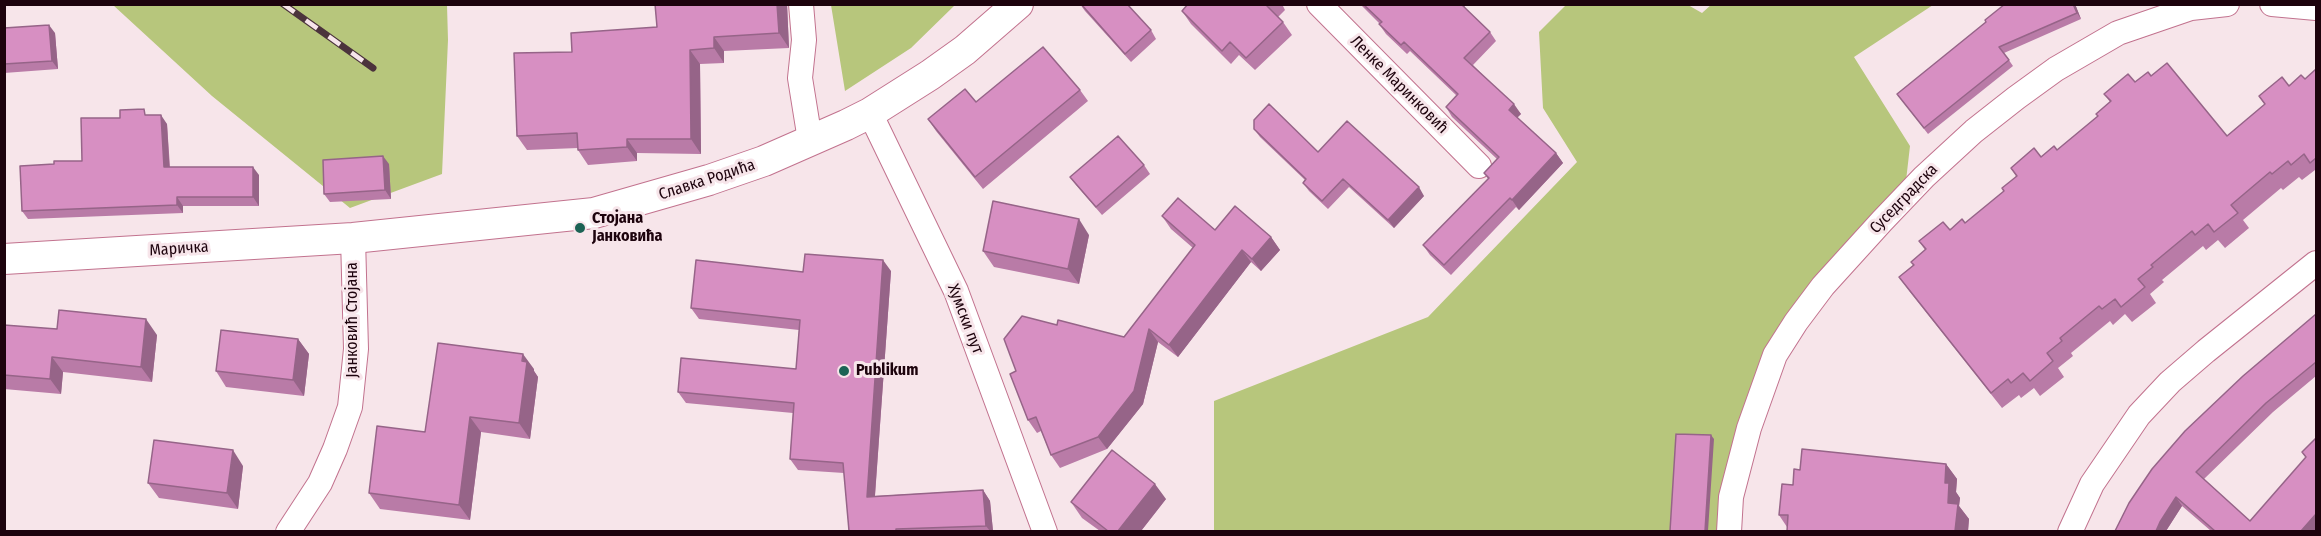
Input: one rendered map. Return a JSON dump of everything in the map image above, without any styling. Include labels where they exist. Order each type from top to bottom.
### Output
[{"type":"street","points":[[801,4],[804,40],[800,78],[810,140]]},
{"type":"street","name":"Славка Родића","points":[[353,238],[594,213],[709,180],[764,161],[870,113],[965,50],[1018,4]]},
{"type":"street","name":"Ленке Маринковић","points":[[1319,4],[1479,166]]},
{"type":"street","name":"Суседградска","points":[[1729,531],[1731,498],[1749,428],[1775,355],[1823,286],[1881,221],[1974,131],[2056,69],[2118,33],[2191,8],[2227,4]]},
{"type":"street","points":[[2272,4],[2316,8]]},
{"type":"street","name":"Хумски пут","points":[[870,113],[956,291],[1046,531]]},
{"type":"street","name":"Маричка","points":[[4,260],[353,238]]},
{"type":"street","name":"Јанковић Стојана","points":[[288,531],[320,483],[350,407],[356,349],[353,238]]},
{"type":"street","points":[[2070,531],[2092,484],[2139,415],[2170,382],[2206,351],[2316,263]]},
{"type":"green space","points":[[831,4],[955,5],[911,48],[845,91]]},
{"type":"green space","points":[[1712,4],[1933,5],[1854,57],[1910,146],[1904,198],[1775,355],[1729,531],[1214,532],[1214,401],[1428,317],[1577,162],[1543,108],[1539,32],[1566,5],[1688,5],[1702,13]]},
{"type":"green space","points":[[113,5],[447,5],[448,40],[442,174],[350,208],[212,96]]},
{"type":"building","points":[[655,4],[777,4],[779,33],[714,37],[714,48],[690,50],[691,139],[627,139],[627,147],[578,150],[577,133],[517,136],[514,53],[572,52],[571,33],[657,27]]},
{"type":"building","points":[[1081,4],[1127,4],[1151,30],[1125,54]]},
{"type":"building","points":[[1188,4],[1269,4],[1267,6],[1283,22],[1246,58],[1230,42],[1222,51],[1182,11]]},
{"type":"building","points":[[1363,4],[1461,4],[1490,32],[1464,58],[1514,104],[1509,110],[1556,153],[1512,200],[1510,198],[1444,265],[1423,245],[1489,178],[1484,173],[1499,157],[1446,107],[1458,94],[1404,42],[1401,45],[1379,24],[1382,22]]},
{"type":"building","points":[[2005,4],[2073,4],[2077,13],[1999,47],[2009,60],[1924,128],[1897,94]]},
{"type":"building","points":[[49,25],[52,61],[4,64],[4,28]]},
{"type":"building","points":[[1043,47],[1080,90],[975,177],[928,119],[965,89],[976,102]]},
{"type":"building","points":[[2167,63],[2227,136],[2265,104],[2259,96],[2282,77],[2289,86],[2301,75],[2305,79],[2316,69],[2316,158],[2310,163],[2304,154],[2291,165],[2288,161],[2272,174],[2270,172],[2231,205],[2238,213],[2214,232],[2208,224],[2195,235],[2192,231],[2151,265],[2153,267],[2138,279],[2145,287],[2121,307],[2115,299],[2102,309],[2099,306],[2060,338],[2062,341],[2047,353],[2053,361],[2030,381],[2023,373],[2011,383],[2008,379],[1991,393],[1899,277],[1914,265],[1911,262],[1926,249],[1919,241],[1943,222],[1950,230],[1962,219],[1965,223],[2004,191],[2002,188],[2017,176],[2011,168],[2034,148],[2041,157],[2054,146],[2057,150],[2098,116],[2096,114],[2111,101],[2104,94],[2128,74],[2135,82],[2148,72],[2151,76]]},
{"type":"building","points":[[1269,104],[1318,152],[1347,121],[1419,187],[1388,220],[1343,179],[1322,201],[1303,183],[1306,179],[1254,129],[1254,120]]},
{"type":"building","points":[[144,109],[145,115],[161,115],[164,167],[253,167],[253,197],[177,197],[177,205],[22,211],[20,166],[54,164],[54,161],[82,161],[81,118],[120,118],[120,110]]},
{"type":"building","points":[[1118,136],[1144,165],[1096,207],[1070,177]]},
{"type":"building","points":[[383,156],[385,190],[324,194],[323,160]]},
{"type":"building","points":[[1178,198],[1215,230],[1235,206],[1271,237],[1252,259],[1242,250],[1169,345],[1149,329],[1134,391],[1098,437],[1051,455],[1036,417],[1028,420],[1010,374],[1016,371],[1004,339],[1022,316],[1057,325],[1058,320],[1124,337],[1195,245],[1162,216]]},
{"type":"building","points":[[993,201],[1079,219],[1068,269],[983,251]]},
{"type":"building","points":[[805,254],[883,260],[867,497],[983,490],[986,526],[849,531],[843,463],[790,459],[794,403],[678,392],[681,358],[796,369],[800,320],[691,308],[696,260],[803,272]]},
{"type":"building","points":[[59,310],[146,319],[141,367],[52,357],[50,379],[4,375],[4,325],[57,329]]},
{"type":"building","points":[[2316,314],[2316,362],[2266,403],[2196,472],[2250,521],[2306,457],[2302,452],[2316,438],[2316,514],[2301,531],[2215,531],[2176,497],[2156,531],[2115,531],[2129,503],[2152,469],[2185,431],[2243,376]]},
{"type":"building","points":[[221,330],[298,339],[293,380],[216,371]]},
{"type":"building","points":[[438,343],[523,354],[522,361],[527,362],[519,423],[470,417],[459,505],[369,493],[377,426],[425,432]]},
{"type":"building","points":[[1676,434],[1711,435],[1705,531],[1670,531]]},
{"type":"building","points":[[154,440],[233,450],[227,493],[148,483]]},
{"type":"building","points":[[1802,449],[1946,464],[1945,483],[1949,483],[1948,503],[1958,504],[1955,531],[1787,531],[1788,515],[1779,515],[1782,484],[1793,485],[1794,469],[1800,470]]},
{"type":"building","points":[[1112,450],[1155,484],[1118,531],[1108,531],[1071,502]]},
{"type":"railway","points":[[283,4],[373,68]]},
{"type":"place","name":"Стојана Јанковића","points":[[580,228]]},
{"type":"place","name":"Publikum","points":[[844,371]]}]
